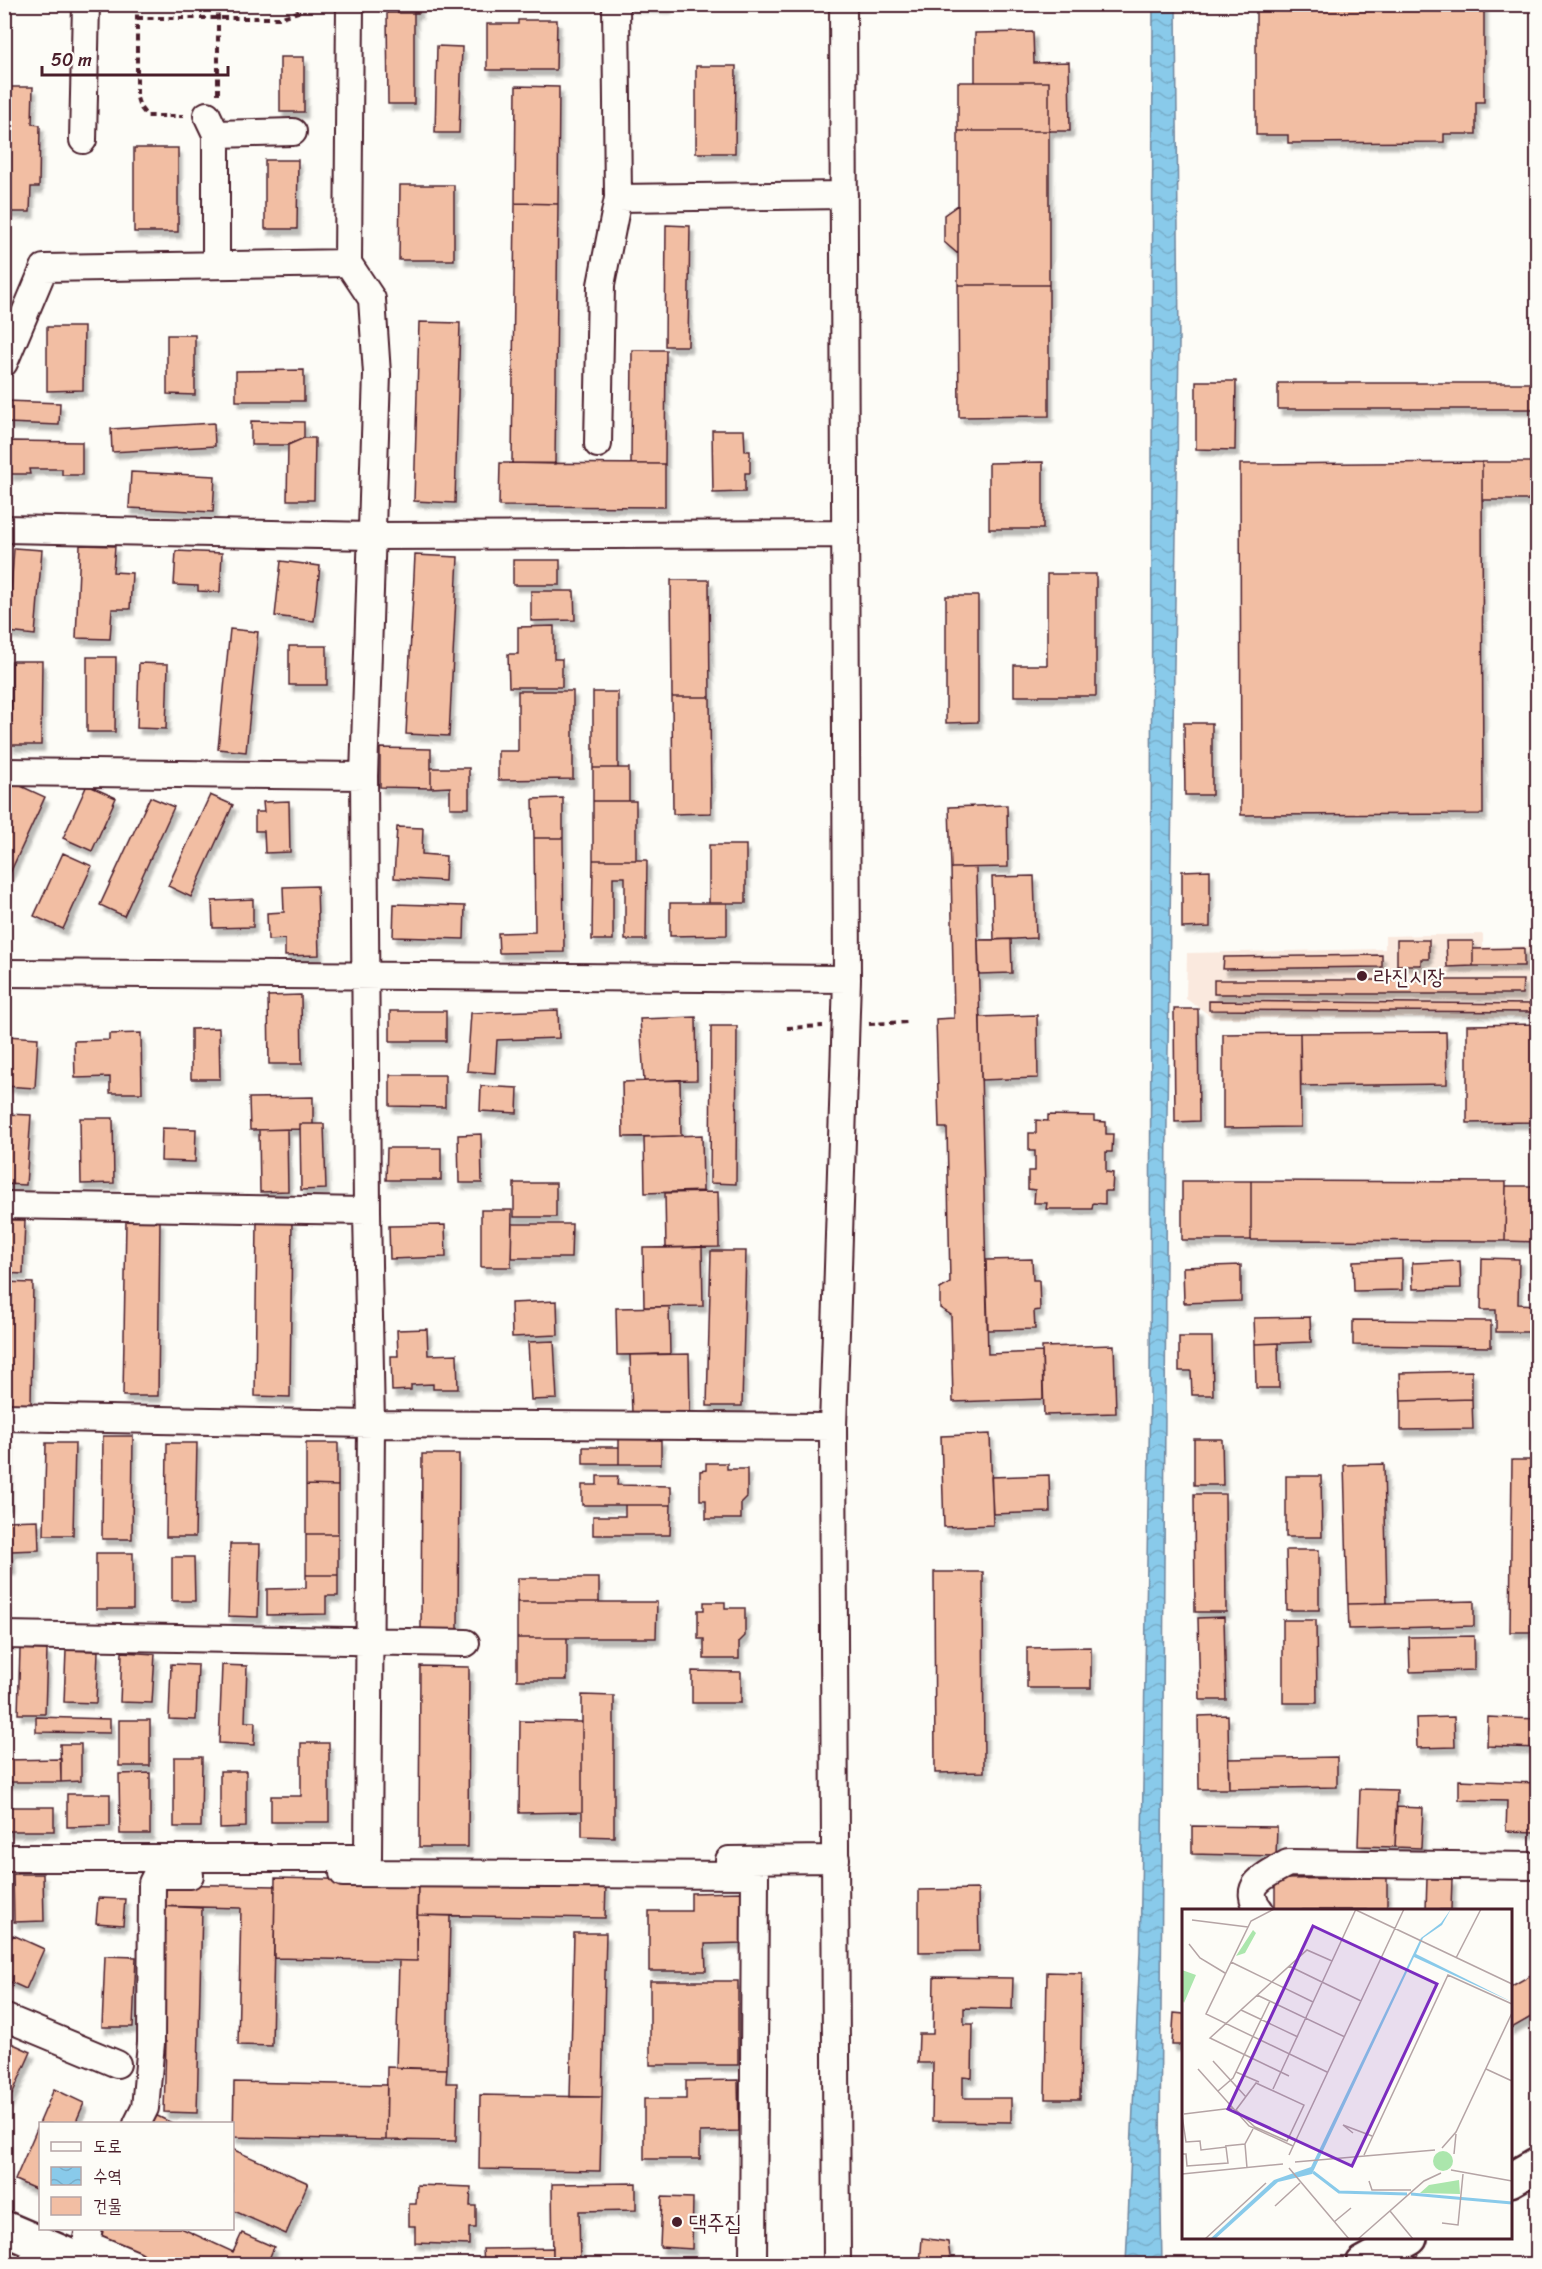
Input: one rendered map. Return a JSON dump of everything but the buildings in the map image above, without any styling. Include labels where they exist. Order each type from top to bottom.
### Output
[{"type":"main road","points":[[1512,2179],[1538,2164]]},
{"type":"main road","points":[[4,2228],[38,2255],[88,2265]]},
{"type":"main road","points":[[1363,2265],[1408,2239]]},
{"type":"street","points":[[83,140],[86,4]]},
{"type":"street","points":[[4,1858],[368,1858],[371,1424],[364,776],[377,374],[372,299],[348,263],[350,4]]},
{"type":"street","points":[[598,444],[601,285],[618,198],[616,4]]},
{"type":"street","points":[[837,2265],[833,1427],[847,979],[843,4]]},
{"type":"street","points":[[216,265],[212,125],[293,132]]},
{"type":"street","points":[[618,198],[844,195]]},
{"type":"street","points":[[4,363],[44,268],[348,263]]},
{"type":"street","points":[[4,529],[372,536],[845,534]]},
{"type":"street","points":[[4,772],[364,776]]},
{"type":"street","points":[[4,973],[847,979]]},
{"type":"street","points":[[4,1205],[367,1211]]},
{"type":"street","points":[[4,1417],[371,1424],[833,1427]]},
{"type":"street","points":[[4,1635],[466,1643]]},
{"type":"street","points":[[509,1861],[836,1859]]},
{"type":"street","points":[[1258,1909],[1253,1902],[1253,1888],[1261,1877],[1288,1863],[1538,1866]]},
{"type":"street","points":[[138,2122],[145,2108],[151,2043],[152,1883],[156,1875],[371,1873],[755,1875],[753,2265]]},
{"type":"street","points":[[4,2017],[117,2064]]},
{"type":"street","points":[[89,2230],[86,2244],[134,2265]]},
{"type":"path","points":[[137,4],[137,98],[140,108],[147,116],[212,125],[218,98],[218,4]]},
{"type":"path","points":[[137,18],[279,18],[298,12],[301,4]]},
{"type":"shaded area","name":"라진시장","points":[[1483,934],[1483,947],[1537,946],[1537,1017],[1214,1018],[1186,999],[1187,953],[1385,949],[1385,936]]},
{"type":"water","points":[[1153,5],[1176,5],[1179,344],[1167,1113],[1160,2158],[1162,2264],[1126,2264],[1140,1951],[1150,1394]]},
{"type":"place","name":"라진시장","points":[[1362,976]]},
{"type":"place","name":"댁주집","points":[[677,2222]]}]
